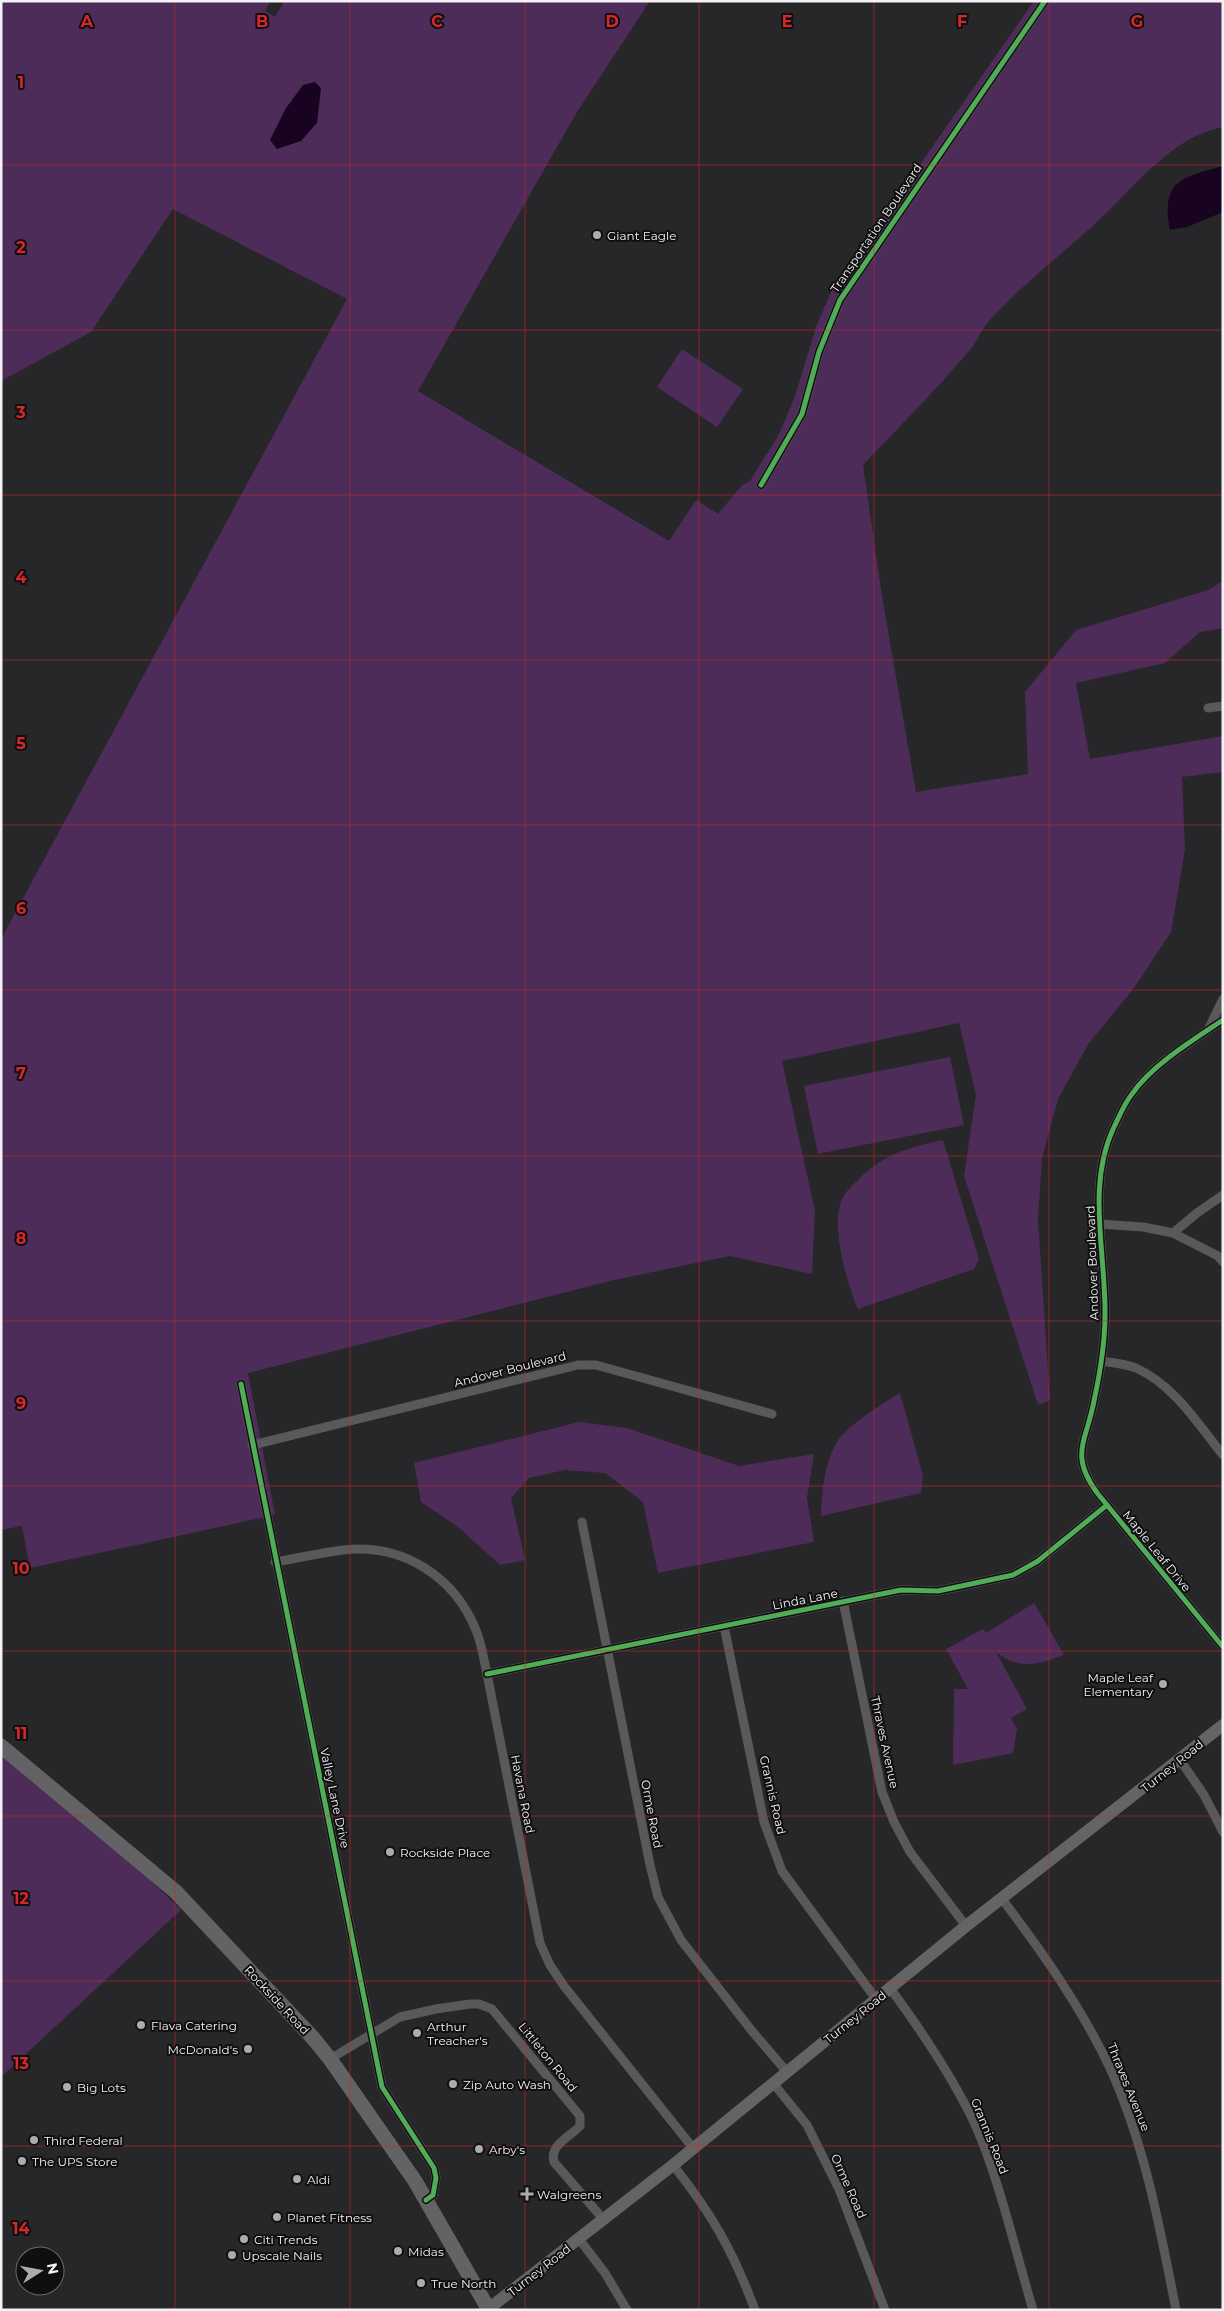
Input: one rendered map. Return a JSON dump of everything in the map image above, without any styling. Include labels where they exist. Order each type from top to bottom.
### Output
[{"type":"main road","name":"Turney Road","points":[[489,2309],[673,2165],[966,1926],[1223,1725]]},
{"type":"main road","name":"Rockside Road","points":[[1,1746],[176,1892],[330,2059],[426,2200],[489,2309]]},
{"type":"street","name":"Transportation Boulevard","points":[[761,485],[802,414],[823,338],[840,300],[1045,1]]},
{"type":"street","points":[[1208,708],[1223,706]]},
{"type":"street","points":[[1209,1030],[1223,999]]},
{"type":"street","name":"Andover Boulevard","points":[[1081,1463],[1083,1439],[1093,1406],[1102,1360],[1105,1314],[1099,1224],[1100,1168],[1113,1129],[1132,1094],[1167,1059],[1223,1020]]},
{"type":"street","points":[[1173,1232],[1196,1213],[1223,1195]]},
{"type":"street","points":[[1099,1224],[1143,1227],[1173,1232],[1218,1256],[1223,1262]]},
{"type":"street","points":[[1102,1360],[1135,1368],[1158,1382],[1180,1402],[1223,1455]]},
{"type":"street","name":"Andover Boulevard","points":[[252,1445],[578,1365],[596,1365],[772,1414]]},
{"type":"street","name":"Valley Lane Drive","points":[[241,1384],[275,1562],[383,2090],[434,2168],[436,2178],[433,2195],[426,2200]]},
{"type":"street","name":"Maple Leaf Drive","points":[[1081,1463],[1086,1478],[1223,1647]]},
{"type":"street","name":"Linda Lane","points":[[487,1674],[900,1590],[938,1591],[1013,1575],[1038,1561],[1107,1505]]},
{"type":"street","name":"Orme Road","points":[[582,1522],[606,1650],[658,1897],[681,1940],[752,2031],[787,2072]]},
{"type":"street","name":"Havana Road","points":[[275,1562],[344,1550],[376,1550],[401,1555],[425,1566],[448,1586],[464,1606],[478,1634],[540,1943],[550,1965],[564,1986],[693,2148]]},
{"type":"street","name":"Thraves Avenue","points":[[843,1601],[882,1792],[894,1822],[910,1852],[966,1926]]},
{"type":"street","name":"Grannis Road","points":[[724,1626],[764,1822],[782,1871],[876,1999]]},
{"type":"street","points":[[1180,1760],[1204,1795],[1223,1832]]},
{"type":"street","name":"Thraves Avenue","points":[[1002,1899],[1073,1998],[1110,2069],[1132,2126],[1148,2177],[1176,2310]]},
{"type":"street","name":"Grannis Road","points":[[890,1988],[946,2067],[973,2121],[994,2180],[1033,2310]]},
{"type":"street","name":"Littleton Road","points":[[372,2035],[400,2017],[436,2009],[479,2004],[492,2009],[580,2116],[580,2126],[556,2146],[552,2157],[554,2162],[604,2220]]},
{"type":"street","points":[[330,2059],[372,2035]]},
{"type":"street","name":"Orme Road","points":[[773,2083],[807,2126],[839,2189],[884,2310]]},
{"type":"street","points":[[673,2165],[702,2201],[725,2239],[741,2273],[755,2310]]},
{"type":"street","points":[[579,2239],[605,2273],[627,2310]]},
{"type":"shaded area","points":[[1,1],[270,1],[265,11],[275,17],[284,1],[650,1],[577,112],[418,391],[669,541],[696,500],[718,514],[742,485],[750,481],[779,434],[795,396],[816,327],[831,292],[1034,1],[1223,1],[1223,127],[1204,132],[1187,141],[1155,164],[1086,232],[1001,308],[988,322],[972,348],[863,465],[882,596],[916,792],[1028,774],[1025,692],[1076,630],[1208,590],[1223,581],[1223,628],[1200,632],[1165,663],[1076,683],[1090,759],[1223,736],[1223,772],[1182,777],[1185,849],[1171,932],[1134,988],[1089,1043],[1058,1099],[1042,1158],[1038,1220],[1050,1400],[1038,1405],[964,1176],[976,1095],[959,1023],[782,1061],[815,1211],[812,1274],[730,1256],[614,1280],[248,1373],[275,1515],[30,1568],[22,1526],[1,1530],[1,939],[347,299],[173,209],[91,332],[1,381]]},
{"type":"shaded area","points":[[315,82],[321,88],[317,123],[301,141],[277,149],[270,140],[286,108],[303,85]]},
{"type":"shaded area","points":[[1223,166],[1223,212],[1187,227],[1170,230],[1169,201],[1172,191],[1177,184],[1185,178]]},
{"type":"shaded area","points":[[682,349],[743,389],[717,427],[657,387]]},
{"type":"shaded area","points":[[950,1057],[964,1125],[818,1154],[804,1086]]},
{"type":"shaded area","points":[[943,1140],[979,1259],[974,1269],[858,1309],[849,1285],[841,1253],[838,1222],[839,1208],[843,1197],[867,1171],[886,1158],[907,1149]]},
{"type":"shaded area","points":[[900,1393],[923,1476],[921,1493],[821,1516],[826,1468],[837,1442],[856,1422]]},
{"type":"shaded area","points":[[579,1422],[627,1428],[739,1466],[814,1454],[807,1498],[814,1542],[658,1573],[643,1502],[605,1473],[565,1470],[529,1478],[511,1498],[525,1560],[500,1565],[458,1527],[421,1502],[414,1463]]},
{"type":"shaded area","points":[[1034,1603],[1064,1655],[1029,1664],[1004,1658],[996,1652],[1027,1709],[1011,1718],[1017,1729],[1013,1753],[953,1765],[954,1689],[968,1689],[946,1649],[983,1629],[986,1633]]},
{"type":"shaded area","points":[[1,1746],[76,1808],[181,1910],[1,2077]]},
{"type":"cycle path","points":[[761,485],[802,414],[819,352],[840,300],[1045,1]]},
{"type":"cycle path","points":[[1223,1020],[1162,1063],[1140,1083],[1124,1106],[1106,1149],[1099,1196],[1105,1292],[1104,1337],[1098,1380],[1082,1449],[1084,1469],[1089,1481],[1098,1494],[1223,1647]]},
{"type":"cycle path","points":[[241,1384],[382,2087],[434,2168],[436,2178],[433,2195],[426,2200]]},
{"type":"cycle path","points":[[487,1674],[901,1590],[938,1591],[1013,1575],[1038,1561],[1107,1505]]},
{"type":"place","name":"Giant Eagle","points":[[597,235]]},
{"type":"place","name":"Maple Leaf Elementary","points":[[1163,1684]]},
{"type":"place","name":"Rockside Place","points":[[390,1852]]},
{"type":"place","name":"Flava Catering","points":[[141,2025]]},
{"type":"place","name":"Arthur Treacher's","points":[[417,2033]]},
{"type":"place","name":"McDonald's","points":[[248,2049]]},
{"type":"place","name":"Zip Auto Wash","points":[[453,2084]]},
{"type":"place","name":"Big Lots","points":[[67,2087]]},
{"type":"place","name":"Third Federal","points":[[34,2140]]},
{"type":"place","name":"Arby's","points":[[479,2149]]},
{"type":"place","name":"The UPS Store","points":[[22,2161]]},
{"type":"place","name":"Aldi","points":[[297,2179]]},
{"type":"place","name":"Walgreens","points":[[527,2194]]},
{"type":"place","name":"Planet Fitness","points":[[277,2217]]},
{"type":"place","name":"Citi Trends","points":[[244,2239]]},
{"type":"place","name":"Midas","points":[[398,2251]]},
{"type":"place","name":"Upscale Nails","points":[[232,2255]]},
{"type":"place","name":"True North","points":[[421,2283]]}]
